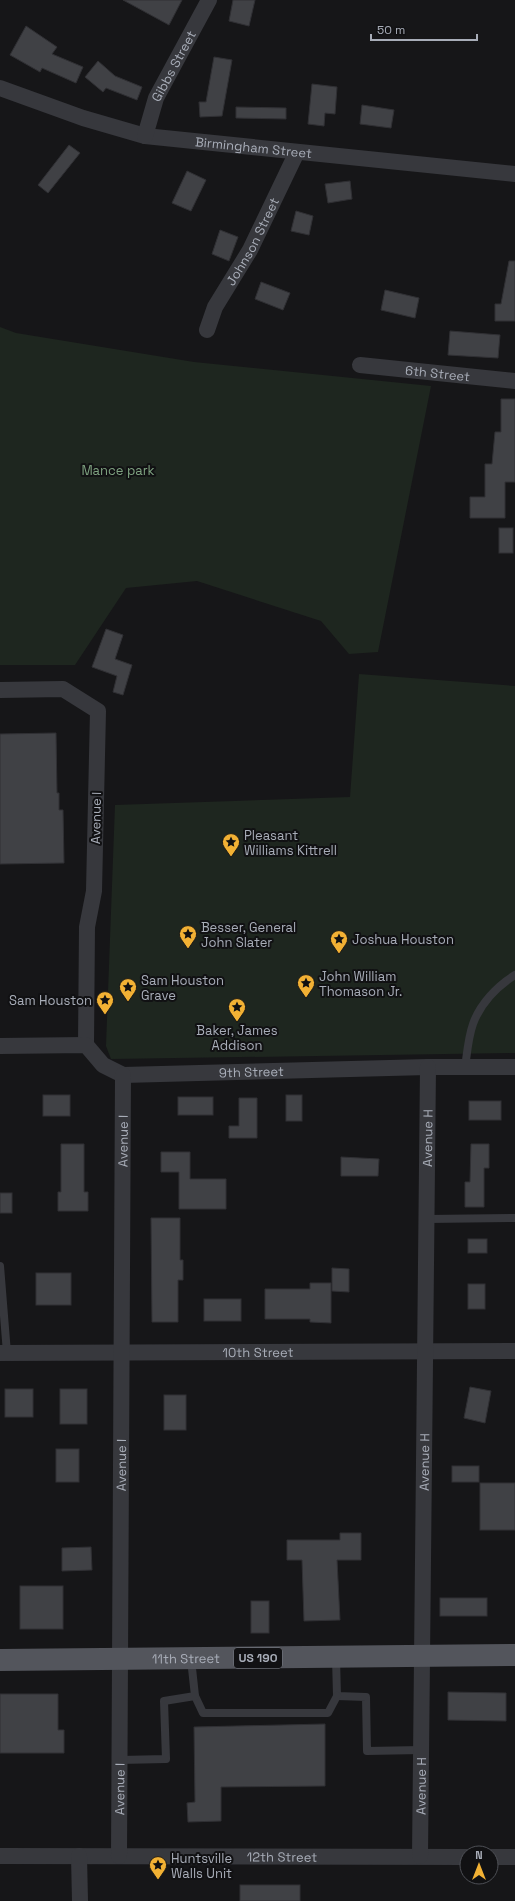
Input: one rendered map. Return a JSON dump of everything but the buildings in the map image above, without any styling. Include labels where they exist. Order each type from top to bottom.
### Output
[{"type":"main road","name":"11th Street","points":[[0,1660],[515,1655]]},
{"type":"street","name":"Gibbs Street","points":[[144,136],[156,98],[210,0]]},
{"type":"street","name":"Birmingham Street","points":[[0,88],[83,118],[144,136],[515,174]]},
{"type":"street","name":"Johnson Street","points":[[207,330],[215,307],[250,250],[297,152]]},
{"type":"street","name":"6th Street","points":[[360,365],[515,381]]},
{"type":"street","name":"Avenue I","points":[[0,690],[63,689],[98,711],[94,891],[87,927],[86,1044]]},
{"type":"street","points":[[0,1046],[86,1044]]},
{"type":"street","name":"9th Street","points":[[86,1044],[103,1065],[123,1075],[428,1067],[515,1067]]},
{"type":"street","name":"Avenue H","points":[[420,1856],[428,1067]]},
{"type":"street","name":"Avenue I","points":[[119,1856],[123,1075]]},
{"type":"street","name":"10th Street","points":[[3,1353],[515,1351]]},
{"type":"street","name":"12th Street","points":[[0,1856],[459,1857]]},
{"type":"street","points":[[79,1856],[80,1901]]},
{"type":"street","points":[[499,1857],[515,1857]]},
{"type":"lane","points":[[465,1068],[473,1024],[487,1000],[503,982],[515,975]]},
{"type":"lane","points":[[427,1219],[515,1218]]},
{"type":"lane","points":[[0,1266],[3,1353]]},
{"type":"lane","points":[[191,1658],[195,1696],[203,1713],[328,1713],[337,1696],[336,1657]]},
{"type":"lane","points":[[120,1760],[166,1759],[164,1701],[195,1696]]},
{"type":"lane","points":[[337,1696],[366,1697],[367,1751],[421,1750]]},
{"type":"green space","name":"Mance park","points":[[0,327],[16,333],[194,362],[431,386],[378,652],[349,654],[321,621],[197,581],[126,588],[75,665],[0,665]]},
{"type":"green space","points":[[359,674],[515,686],[515,1053],[111,1059],[106,1046],[115,805],[350,797]]},
{"type":"place","name":"Pleasant Williams Kittrell","points":[[231,857]]},
{"type":"place","name":"Besser, General John Slater","points":[[188,949]]},
{"type":"place","name":"Joshua Houston","points":[[339,954]]},
{"type":"place","name":"John William Thomason Jr.","points":[[306,998]]},
{"type":"place","name":"Sam Houston Grave","points":[[128,1002]]},
{"type":"place","name":"Sam Houston","points":[[105,1015]]},
{"type":"place","name":"Baker, James Addison","points":[[237,1022]]},
{"type":"place","name":"Huntsville Walls Unit","points":[[158,1880]]}]
